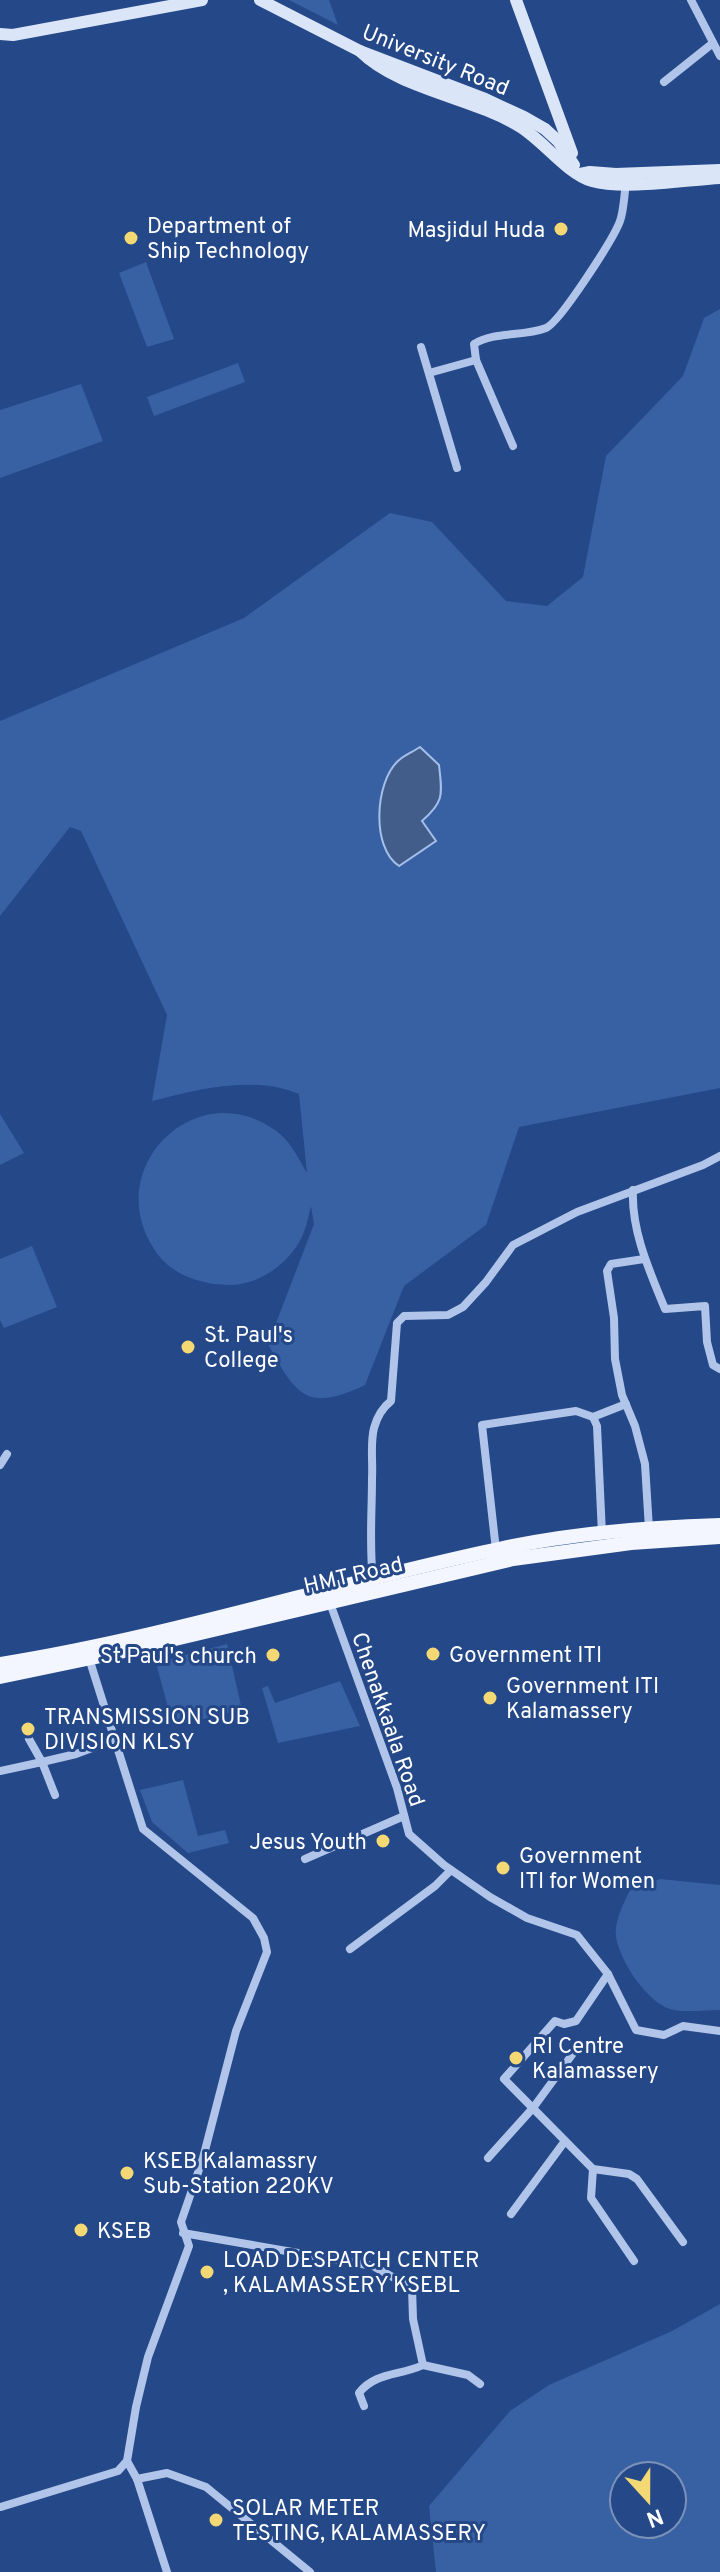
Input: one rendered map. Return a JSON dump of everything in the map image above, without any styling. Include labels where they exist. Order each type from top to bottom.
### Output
[{"type":"main road","name":"HMT Road","points":[[296,1604],[330,1603],[496,1550],[602,1534],[720,1525]]},
{"type":"main road","name":"HMT Road","points":[[0,1677],[296,1604],[373,1580],[631,1543],[720,1537]]},
{"type":"main road","name":"HMT Road","points":[[0,1664],[88,1653]]},
{"type":"street","points":[[0,34],[13,35],[202,0]]},
{"type":"street","name":"University Road","points":[[260,0],[360,51],[524,117],[558,141],[580,174]]},
{"type":"street","points":[[516,0],[580,174],[590,172],[626,184],[720,178]]},
{"type":"street","points":[[691,0],[720,56]]},
{"type":"street","points":[[664,82],[713,43]]},
{"type":"street","points":[[602,178],[720,170]]},
{"type":"street","points":[[513,446],[476,360],[474,344],[530,334],[551,326],[566,310],[620,221],[626,184]]},
{"type":"street","points":[[421,347],[457,468]]},
{"type":"street","points":[[429,373],[476,360]]},
{"type":"street","points":[[373,1580],[369,1545],[372,1445],[376,1421],[384,1406],[391,1401],[397,1323],[404,1316],[448,1315],[463,1307],[513,1245],[577,1212],[720,1156]]},
{"type":"street","points":[[633,1190],[633,1207],[644,1259],[665,1309],[705,1306],[707,1346],[713,1365],[720,1369]]},
{"type":"street","points":[[644,1259],[611,1264],[607,1271],[614,1318],[615,1359],[645,1464],[649,1530]]},
{"type":"street","points":[[496,1550],[482,1425],[576,1411],[593,1417],[626,1404]]},
{"type":"street","points":[[593,1417],[597,1426],[602,1534]]},
{"type":"street","points":[[0,1465],[7,1454]]},
{"type":"street","name":"Chenakkaala Road","points":[[330,1603],[397,1788],[409,1834],[451,1870],[527,1918],[577,1935],[608,1974],[636,2030],[664,2035],[683,2026],[720,2031]]},
{"type":"street","points":[[1,2507],[118,2471],[127,2461],[148,2357],[189,2246],[181,2222],[199,2170],[236,2031],[267,1952],[264,1938],[253,1918],[143,1829],[88,1653]]},
{"type":"street","points":[[29,1739],[55,1795]]},
{"type":"street","points":[[0,1771],[76,1754],[116,1739]]},
{"type":"street","points":[[305,1859],[404,1816]]},
{"type":"street","points":[[350,1949],[435,1886],[451,1870]]},
{"type":"street","points":[[608,1974],[576,2021],[564,2024],[555,2021],[504,2079],[593,2169],[629,2174],[637,2179],[683,2242]]},
{"type":"street","points":[[488,2158],[533,2108],[577,2048]]},
{"type":"street","points":[[511,2214],[565,2141]]},
{"type":"street","points":[[593,2169],[591,2198],[634,2261]]},
{"type":"street","points":[[183,2233],[373,2266],[412,2288],[413,2319],[423,2365]]},
{"type":"street","points":[[364,2406],[359,2393],[368,2382],[423,2365],[468,2375],[480,2384]]},
{"type":"street","points":[[127,2461],[137,2479],[167,2572]]},
{"type":"street","points":[[137,2479],[167,2473],[206,2487],[310,2572]]},
{"type":"shaded area","points":[[289,0],[329,0],[338,25]]},
{"type":"shaded area","points":[[146,262],[174,339],[147,347],[119,273]]},
{"type":"shaded area","points":[[720,309],[720,1088],[519,1127],[486,1225],[404,1286],[365,1385],[329,1398],[305,1394],[295,1387],[268,1344],[314,1224],[311,1206],[301,1240],[277,1268],[255,1280],[221,1285],[188,1277],[161,1258],[141,1218],[139,1188],[148,1161],[165,1138],[188,1122],[215,1114],[245,1116],[275,1130],[290,1144],[307,1173],[299,1094],[263,1085],[244,1085],[152,1101],[167,1015],[81,831],[70,827],[0,916],[0,721],[244,618],[390,513],[432,522],[506,601],[547,606],[583,577],[606,456],[683,376],[704,318]]},
{"type":"shaded area","points":[[238,363],[245,382],[154,416],[147,397]]},
{"type":"shaded area","points":[[81,384],[103,441],[0,478],[0,410]]},
{"type":"shaded area","points":[[420,747],[439,765],[440,796],[435,808],[422,821],[436,841],[399,866],[384,845],[379,815],[381,799],[390,771],[400,759]]},
{"type":"shaded area","points":[[0,1114],[24,1153],[0,1165]]},
{"type":"shaded area","points":[[32,1246],[57,1307],[4,1328],[0,1320],[0,1259]]},
{"type":"shaded area","points":[[227,1644],[242,1710],[173,1726],[156,1663]]},
{"type":"shaded area","points":[[340,1681],[360,1726],[278,1743],[262,1688],[268,1686],[275,1703]]},
{"type":"shaded area","points":[[183,1780],[198,1836],[225,1830],[229,1843],[188,1853],[152,1822],[140,1790]]},
{"type":"shaded area","points":[[660,1879],[720,1885],[720,2010],[682,2011],[661,2005],[643,1989],[618,1947],[618,1919],[630,1890]]},
{"type":"shaded area","points":[[720,2304],[720,2572],[436,2572],[429,2506],[510,2411],[549,2385],[672,2331]]},
{"type":"place","name":"Masjidul Huda","points":[[561,229]]},
{"type":"place","name":"Department of Ship Technology","points":[[131,238]]},
{"type":"place","name":"St. Paul's College","points":[[188,1347]]},
{"type":"place","name":"Government ITI","points":[[433,1654]]},
{"type":"place","name":"St Paul's church","points":[[273,1655]]},
{"type":"place","name":"Government ITI Kalamassery","points":[[490,1698]]},
{"type":"place","name":"TRANSMISSION SUB DIVISION KLSY","points":[[28,1729]]},
{"type":"place","name":"Jesus Youth","points":[[383,1841]]},
{"type":"place","name":"Government ITI for Women","points":[[503,1868]]},
{"type":"place","name":"RI Centre Kalamassery","points":[[516,2058]]},
{"type":"place","name":"KSEB Kalamassry Sub-Station 220KV","points":[[127,2173]]},
{"type":"place","name":"KSEB","points":[[81,2230]]},
{"type":"place","name":"LOAD DESPATCH CENTER , KALAMASSERY KSEBL","points":[[207,2272]]},
{"type":"place","name":"SOLAR METER TESTING, KALAMASSERY","points":[[216,2520]]}]
